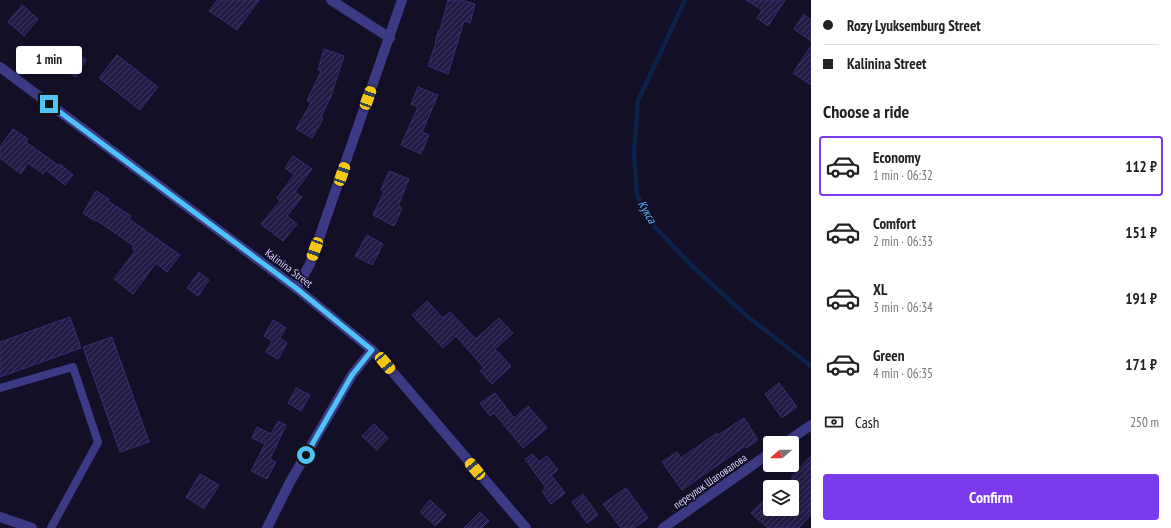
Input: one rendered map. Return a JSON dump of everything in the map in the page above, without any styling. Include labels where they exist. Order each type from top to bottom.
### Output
[{"type":"street","points":[[331,0],[390,38]]},
{"type":"street","points":[[296,288],[310,264],[402,0]]},
{"type":"street","name":"Kalinina Street","points":[[0,67],[296,288],[372,350],[385,363],[526,528]]},
{"type":"street","points":[[267,528],[290,482],[352,375],[372,350]]},
{"type":"street","points":[[795,436],[811,425]]},
{"type":"street","name":"переулок Шаповалова","points":[[663,528],[763,458]]},
{"type":"street","points":[[0,517],[32,528]]},
{"type":"lane","points":[[0,388],[73,367],[98,442],[51,528]]},
{"type":"building","points":[[217,0],[259,0],[237,30],[209,11]]},
{"type":"building","points":[[448,0],[461,0],[475,4],[470,23],[464,21],[448,74],[428,66]]},
{"type":"building","points":[[746,0],[785,0],[768,26],[757,18],[762,10]]},
{"type":"building","points":[[22,5],[38,19],[24,36],[8,22]]},
{"type":"building","points":[[804,14],[811,20],[811,41],[794,29]]},
{"type":"building","points":[[811,46],[811,85],[793,73]]},
{"type":"building","points":[[324,49],[344,56],[331,96],[321,117],[323,119],[312,138],[296,129],[311,103],[307,101],[321,71],[318,70]]},
{"type":"building","points":[[71,50],[86,60],[76,77],[60,67]]},
{"type":"building","points":[[117,55],[158,87],[140,110],[99,78]]},
{"type":"building","points":[[418,87],[438,95],[422,132],[429,135],[421,154],[401,145],[418,107],[411,104]]},
{"type":"building","points":[[13,129],[28,139],[26,142],[58,165],[60,164],[73,175],[65,185],[46,170],[43,174],[28,163],[21,174],[0,158],[0,147]]},
{"type":"building","points":[[293,156],[312,169],[295,192],[302,197],[287,216],[297,224],[283,241],[261,224],[280,201],[277,198],[294,175],[285,168]]},
{"type":"building","points":[[389,171],[409,179],[398,206],[402,208],[394,226],[373,215],[384,192],[381,190]]},
{"type":"building","points":[[96,191],[131,216],[129,219],[180,255],[167,272],[156,263],[133,294],[114,279],[135,251],[132,248],[134,246],[83,213]]},
{"type":"building","points":[[367,235],[383,244],[372,265],[355,256]]},
{"type":"building","points":[[199,272],[209,280],[198,296],[187,288]]},
{"type":"building","points":[[427,301],[443,318],[450,312],[476,339],[499,318],[513,333],[495,349],[511,366],[492,384],[480,371],[484,368],[456,336],[443,348],[412,315]]},
{"type":"building","points":[[70,317],[81,348],[0,377],[0,342]]},
{"type":"building","points":[[273,320],[286,328],[280,338],[287,343],[278,359],[266,352],[272,341],[264,336]]},
{"type":"building","points":[[112,337],[149,442],[120,452],[83,347]]},
{"type":"building","points":[[779,383],[797,407],[782,418],[765,394]]},
{"type":"building","points":[[296,388],[310,395],[301,411],[288,403]]},
{"type":"building","points":[[495,393],[514,418],[528,406],[547,428],[523,448],[494,413],[490,416],[480,403]]},
{"type":"building","points":[[744,418],[758,440],[746,448],[745,446],[682,490],[662,462],[677,452],[681,458],[717,433],[718,435]]},
{"type":"building","points":[[278,421],[286,425],[270,459],[276,462],[267,479],[251,471],[265,444],[252,438],[257,427],[271,434]]},
{"type":"building","points":[[374,424],[388,438],[377,450],[362,436]]},
{"type":"building","points":[[533,454],[539,462],[547,456],[558,470],[551,475],[565,493],[551,504],[542,491],[546,488],[525,459]]},
{"type":"building","points":[[811,456],[811,514],[799,528],[768,528],[751,513],[763,500],[763,516],[799,516],[799,480],[792,480],[792,476],[796,472],[799,472],[799,469]]},
{"type":"building","points":[[200,474],[219,485],[204,509],[186,497]]},
{"type":"building","points":[[626,488],[648,518],[634,528],[621,528],[603,504]]},
{"type":"building","points":[[583,494],[598,515],[587,523],[572,502]]},
{"type":"building","points":[[430,500],[446,515],[435,526],[420,512]]},
{"type":"building","points":[[480,512],[489,521],[482,528],[464,528]]},
{"type":"waterway","name":"Кукса","points":[[685,0],[638,101],[634,153],[637,195],[654,226],[691,265],[747,316],[811,366]]},
{"type":"route","points":[[49,104],[296,288],[372,350],[352,375],[306,455]]}]
